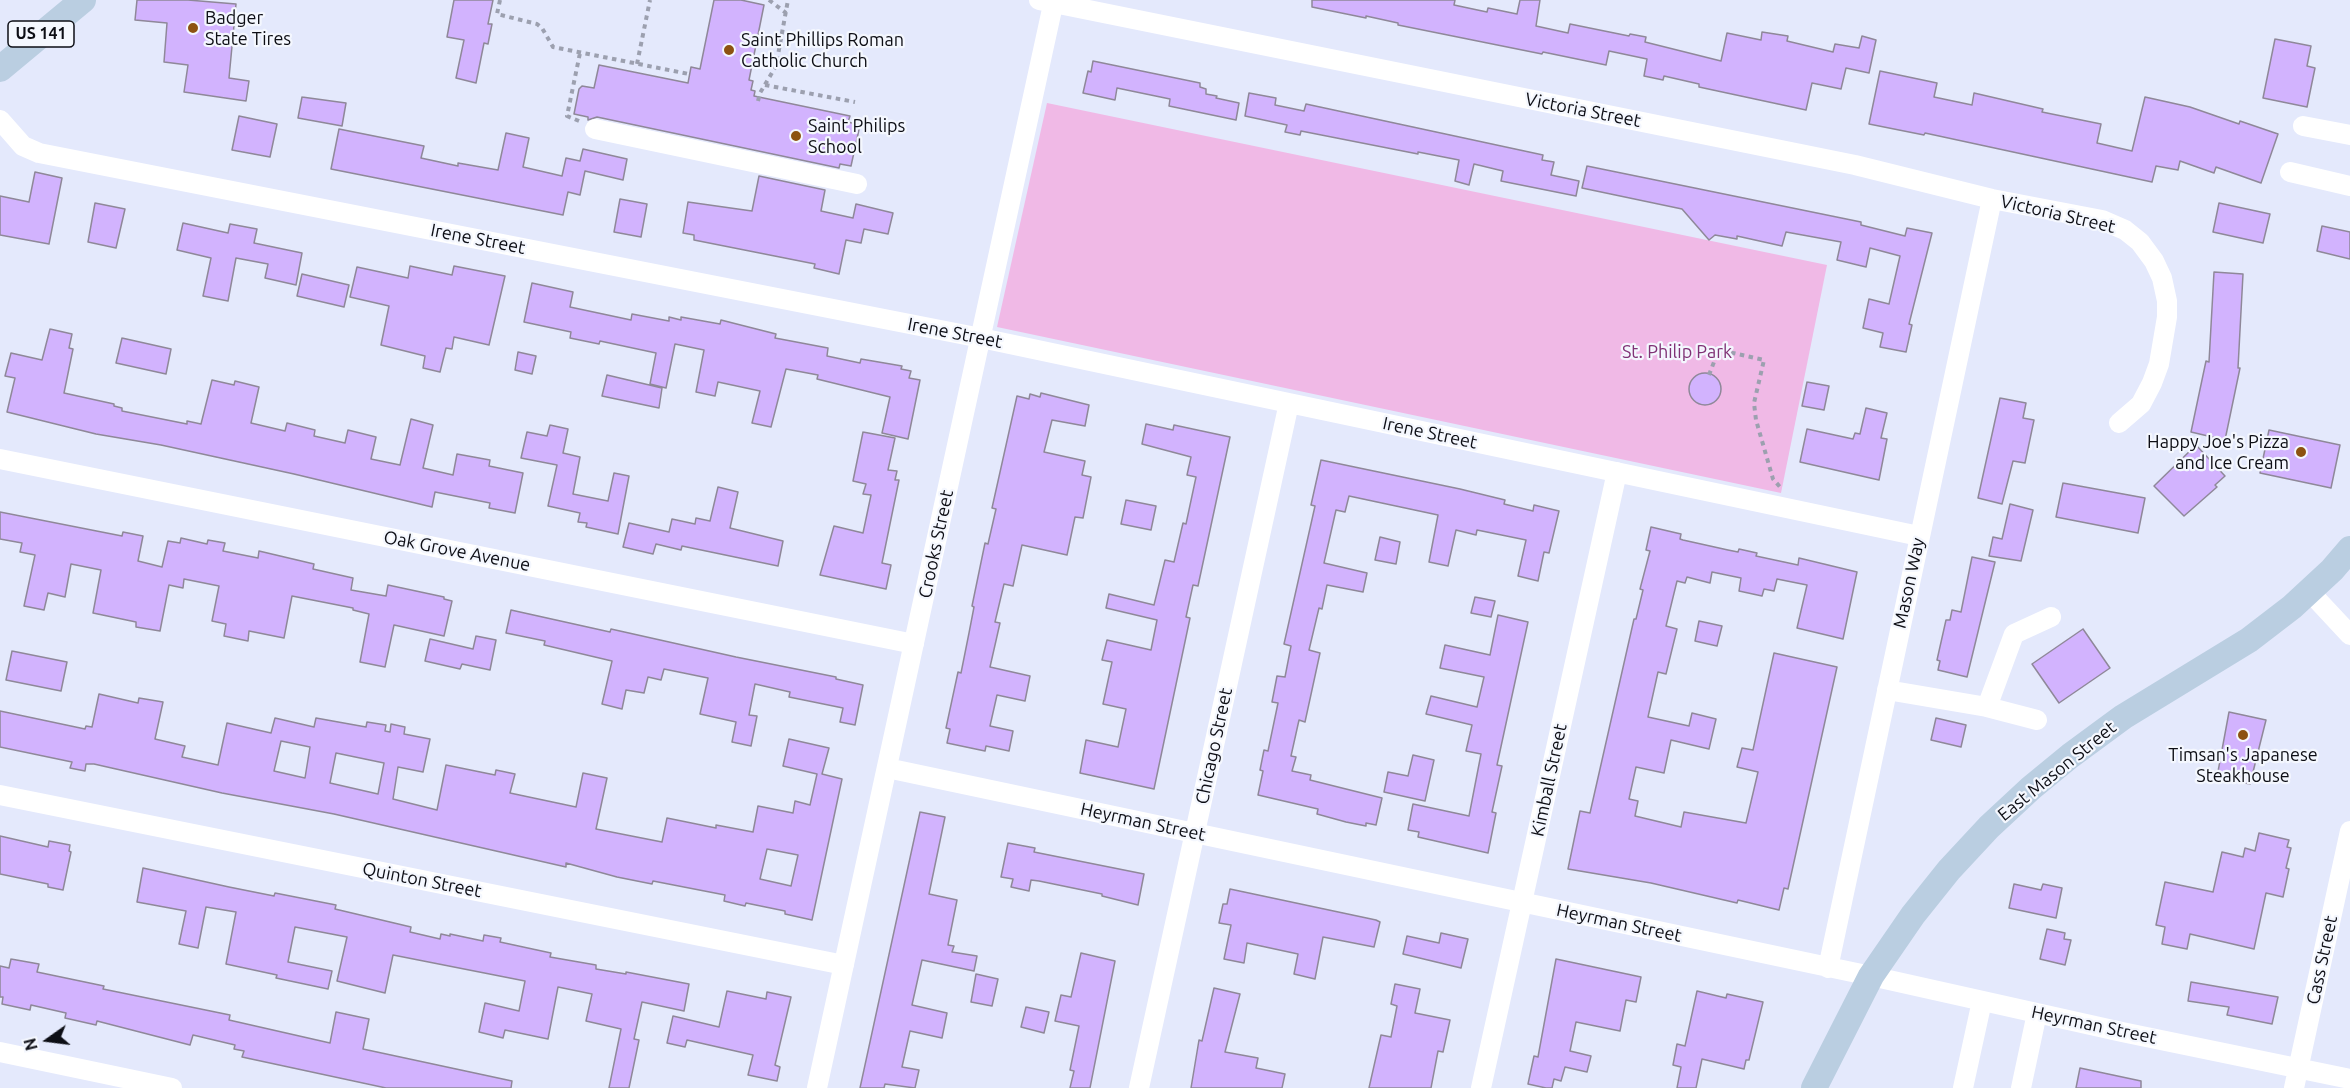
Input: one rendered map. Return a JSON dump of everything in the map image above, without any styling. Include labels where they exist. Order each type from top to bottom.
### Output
[{"type":"main road","name":"US 141","points":[[0,69],[83,0]]},
{"type":"main road","name":"East Mason Street","points":[[1814,1088],[1850,1013],[1871,976],[1913,915],[1949,870],[1989,827],[2031,788],[2123,717],[2249,640],[2292,607],[2350,549]]},
{"type":"street","name":"Victoria Street","points":[[1049,1],[1855,165],[1992,199],[2102,220],[2125,230],[2140,242],[2154,261],[2162,278],[2167,301],[2167,317],[2159,364],[2152,383],[2140,404],[2119,423]]},
{"type":"street","name":"Crooks Street","points":[[817,1088],[981,338],[1049,1]]},
{"type":"street","name":"Irene Street","points":[[0,120],[23,146],[39,153],[981,338],[1919,536]]},
{"type":"street","points":[[2303,126],[2350,135]]},
{"type":"street","points":[[595,129],[857,184]]},
{"type":"street","points":[[2290,172],[2350,186]]},
{"type":"street","name":"Mason Way","points":[[1828,968],[1992,199]]},
{"type":"street","name":"Chicago Street","points":[[1139,1088],[1289,403]]},
{"type":"street","name":"Oak Grove Avenue","points":[[0,459],[914,644]]},
{"type":"street","name":"Kimball Street","points":[[1481,1088],[1617,472]]},
{"type":"street","points":[[2309,591],[2350,634]]},
{"type":"street","points":[[1987,707],[2014,634],[2051,617]]},
{"type":"street","points":[[1887,690],[1987,707],[2037,720]]},
{"type":"street","name":"Heyrman Street","points":[[887,768],[2350,1078]]},
{"type":"street","name":"Quinton Street","points":[[0,795],[844,965]]},
{"type":"street","name":"Cass Street","points":[[2294,1088],[2350,831]]},
{"type":"street","points":[[1963,1088],[1982,1001]]},
{"type":"street","points":[[2020,1088],[2037,1013]]},
{"type":"street","points":[[0,1052],[172,1088]]},
{"type":"path","points":[[500,0],[497,14],[537,24],[542,28],[553,47],[688,74]]},
{"type":"path","points":[[637,64],[650,0]]},
{"type":"path","points":[[769,0],[786,13]]},
{"type":"path","points":[[758,101],[776,66],[788,0]]},
{"type":"path","points":[[580,52],[567,116],[591,123],[595,129]]},
{"type":"path","points":[[765,85],[855,102]]},
{"type":"path","points":[[1709,375],[1714,362],[1724,351],[1764,360],[1754,404],[1756,420],[1773,479],[1779,487],[1786,489]]},
{"type":"green space","name":"St. Philip Park","points":[[1047,103],[1827,265],[1781,493],[997,327]]},
{"type":"building","points":[[137,0],[188,0],[236,4],[229,78],[249,81],[246,101],[184,92],[188,65],[164,62],[167,23],[135,20]]},
{"type":"building","points":[[454,0],[493,0],[488,24],[492,24],[488,44],[484,43],[476,83],[456,78],[464,40],[447,37]]},
{"type":"building","points":[[714,0],[741,0],[764,5],[749,80],[753,81],[751,90],[755,91],[754,96],[850,116],[848,122],[860,125],[851,166],[840,164],[839,168],[597,117],[588,120],[588,117],[574,114],[579,89],[582,86],[594,88],[599,65],[688,83],[691,67],[700,69]]},
{"type":"building","points":[[1312,0],[1455,0],[1454,5],[1487,12],[1488,8],[1517,14],[1520,0],[1540,0],[1536,26],[1568,33],[1570,24],[1629,36],[1630,34],[1646,37],[1645,42],[1721,61],[1727,33],[1761,40],[1762,32],[1788,36],[1787,41],[1833,52],[1835,44],[1859,48],[1862,36],[1876,40],[1869,73],[1846,68],[1841,89],[1812,83],[1806,110],[1699,87],[1699,84],[1664,76],[1663,80],[1644,76],[1647,59],[1609,51],[1606,65],[1543,52],[1542,54],[1398,25],[1398,23],[1366,16],[1366,18],[1312,7]]},
{"type":"building","points":[[2275,39],[2311,46],[2307,66],[2315,68],[2307,107],[2263,98]]},
{"type":"building","points":[[1093,61],[1200,83],[1200,87],[1206,89],[1206,94],[1239,103],[1236,120],[1169,106],[1170,99],[1117,88],[1115,100],[1083,93]]},
{"type":"building","points":[[1880,71],[1937,83],[1934,97],[1972,105],[1974,93],[2043,109],[2042,112],[2101,124],[2097,143],[2132,151],[2145,97],[2190,107],[2239,124],[2240,121],[2278,134],[2261,183],[2216,167],[2214,173],[2180,161],[2178,170],[2156,166],[2152,182],[1925,133],[1924,135],[1869,124]]},
{"type":"building","points":[[1249,93],[1276,98],[1275,105],[1304,111],[1306,104],[1543,155],[1542,160],[1554,162],[1551,175],[1579,181],[1576,196],[1501,181],[1503,171],[1474,164],[1469,185],[1455,181],[1459,160],[1301,131],[1300,135],[1285,132],[1287,125],[1245,116]]},
{"type":"building","points":[[302,97],[346,103],[342,126],[298,118]]},
{"type":"building","points":[[239,116],[277,124],[270,157],[232,150]]},
{"type":"building","points":[[339,129],[424,146],[421,158],[458,166],[458,163],[498,170],[506,133],[529,138],[523,167],[562,176],[566,158],[580,161],[583,149],[627,159],[623,180],[585,171],[580,195],[568,192],[563,215],[331,169]]},
{"type":"building","points":[[1587,166],[1861,222],[1861,225],[1905,236],[1907,228],[1932,233],[1909,324],[1912,325],[1906,352],[1880,347],[1883,333],[1863,328],[1869,299],[1889,304],[1900,256],[1870,248],[1866,267],[1837,260],[1841,242],[1786,232],[1782,246],[1737,236],[1737,239],[1715,235],[1709,240],[1682,209],[1582,188]]},
{"type":"building","points":[[35,172],[62,178],[49,244],[0,235],[0,196],[29,202]]},
{"type":"building","points":[[759,176],[825,190],[821,211],[853,218],[856,204],[893,213],[888,234],[864,229],[861,243],[846,240],[839,274],[814,268],[815,264],[694,240],[694,235],[683,233],[688,202],[752,211]]},
{"type":"building","points":[[620,199],[647,204],[641,237],[614,232]]},
{"type":"building","points":[[95,203],[125,209],[116,248],[88,242]]},
{"type":"building","points":[[2219,203],[2270,214],[2263,243],[2213,232]]},
{"type":"building","points":[[183,223],[228,233],[230,224],[257,229],[254,243],[302,253],[296,285],[265,278],[268,264],[236,258],[228,301],[203,296],[211,258],[177,250]]},
{"type":"building","points":[[2322,226],[2350,232],[2350,259],[2317,251]]},
{"type":"building","points":[[410,266],[452,275],[454,266],[505,276],[489,345],[454,337],[452,349],[446,348],[440,372],[423,368],[425,356],[381,345],[389,306],[350,297],[357,267],[408,278]]},
{"type":"building","points":[[2214,272],[2243,274],[2238,368],[2240,368],[2225,440],[2191,432],[2206,361],[2209,362]]},
{"type":"building","points":[[302,274],[349,285],[344,307],[297,296]]},
{"type":"building","points":[[532,283],[573,292],[570,307],[631,320],[632,314],[669,321],[669,317],[720,324],[721,320],[776,334],[775,338],[828,348],[827,356],[860,363],[861,359],[902,366],[901,369],[911,371],[909,378],[920,380],[908,439],[882,433],[890,397],[817,379],[818,375],[786,369],[771,427],[752,423],[760,391],[718,382],[715,396],[696,392],[704,350],[675,344],[666,388],[650,384],[656,353],[600,341],[599,344],[570,338],[571,332],[524,322]]},
{"type":"building","points":[[50,329],[72,334],[69,348],[73,349],[64,393],[114,404],[122,408],[122,411],[187,424],[187,421],[201,424],[212,380],[234,385],[235,381],[259,387],[251,423],[285,431],[287,423],[315,430],[314,436],[345,443],[348,430],[376,437],[371,459],[400,465],[411,419],[433,425],[423,468],[453,475],[457,454],[490,460],[489,466],[523,473],[515,513],[489,508],[490,503],[435,492],[432,507],[294,474],[161,445],[96,434],[7,412],[15,378],[5,376],[11,353],[42,360]]},
{"type":"building","points":[[122,338],[171,349],[166,374],[116,363]]},
{"type":"building","points":[[518,352],[536,356],[532,374],[515,370]]},
{"type":"building","points":[[1705,373],[1716,378],[1721,389],[1716,400],[1705,405],[1694,400],[1689,389],[1694,378]]},
{"type":"building","points":[[607,375],[662,388],[659,408],[602,396]]},
{"type":"building","points":[[1807,382],[1829,386],[1824,410],[1802,406]]},
{"type":"building","points":[[1041,393],[1089,405],[1085,426],[1052,420],[1044,452],[1085,461],[1082,475],[1091,477],[1083,518],[1075,517],[1067,555],[1022,545],[1013,586],[1004,584],[995,622],[1000,623],[990,667],[1030,676],[1025,701],[997,695],[990,726],[1013,731],[1009,751],[986,746],[985,751],[947,743],[950,729],[946,728],[958,672],[961,673],[974,607],[972,606],[985,543],[988,544],[996,509],[992,508],[1017,396],[1029,399],[1030,394],[1040,397]]},
{"type":"building","points":[[2000,398],[2026,403],[2023,418],[2034,420],[2025,463],[2013,461],[2002,504],[1978,498]]},
{"type":"building","points":[[1866,408],[1887,413],[1881,438],[1887,439],[1879,480],[1800,462],[1807,429],[1853,439],[1855,433],[1860,434]]},
{"type":"building","points":[[1146,424],[1173,430],[1174,425],[1230,437],[1198,586],[1193,585],[1186,617],[1190,618],[1154,789],[1080,773],[1086,740],[1118,747],[1126,709],[1103,704],[1112,662],[1102,660],[1107,640],[1151,650],[1157,620],[1106,608],[1109,594],[1154,605],[1165,560],[1174,562],[1183,523],[1186,524],[1196,477],[1187,475],[1191,457],[1142,444]]},
{"type":"building","points":[[550,425],[568,429],[563,453],[580,457],[573,494],[608,501],[614,473],[629,476],[618,534],[586,527],[587,523],[578,522],[580,513],[548,506],[557,465],[521,458],[527,432],[547,436]]},
{"type":"building","name":"Happy Joe's Pizza and Ice Cream","points":[[2269,430],[2340,445],[2331,488],[2260,473]]},
{"type":"building","points":[[863,432],[895,438],[888,470],[897,471],[895,480],[899,480],[882,563],[891,565],[886,589],[820,575],[834,526],[863,533],[871,495],[863,494],[866,484],[853,481]]},
{"type":"building","points":[[2196,445],[2225,476],[2215,485],[2217,487],[2184,516],[2154,486]]},
{"type":"building","points":[[1321,460],[1460,489],[1505,500],[1504,504],[1533,511],[1534,505],[1559,511],[1549,553],[1544,552],[1538,581],[1518,576],[1526,540],[1477,530],[1476,535],[1456,530],[1448,566],[1429,562],[1438,515],[1349,496],[1345,512],[1336,510],[1324,563],[1367,573],[1363,592],[1327,585],[1309,650],[1320,653],[1305,722],[1299,720],[1291,756],[1296,757],[1292,771],[1311,775],[1310,780],[1382,798],[1376,825],[1366,823],[1366,826],[1346,822],[1317,814],[1318,809],[1258,795],[1264,750],[1268,751],[1278,703],[1272,702],[1277,676],[1285,677],[1291,646],[1284,644],[1315,506],[1311,505]]},
{"type":"building","points":[[2063,483],[2145,498],[2138,533],[2056,517]]},
{"type":"building","points":[[718,487],[738,492],[730,528],[783,541],[778,566],[682,546],[681,550],[656,544],[653,554],[623,547],[629,523],[669,532],[672,519],[695,524],[696,518],[710,521]]},
{"type":"building","points":[[1126,500],[1156,506],[1151,530],[1121,524]]},
{"type":"building","points":[[2010,504],[2033,510],[2021,561],[1989,556],[1993,537],[2002,539]]},
{"type":"building","points":[[0,512],[122,536],[123,532],[143,536],[138,561],[162,567],[168,541],[180,543],[181,538],[207,544],[208,540],[225,543],[223,551],[258,558],[259,551],[314,564],[313,569],[353,578],[351,590],[386,596],[388,585],[444,597],[452,601],[444,636],[394,625],[385,667],[360,662],[369,614],[353,610],[353,608],[292,596],[284,638],[249,631],[248,641],[224,636],[226,624],[212,621],[219,586],[184,579],[183,588],[169,585],[160,631],[136,627],[136,622],[93,613],[101,570],[71,564],[65,597],[48,593],[44,610],[24,606],[35,555],[20,552],[22,543],[0,539]]},
{"type":"building","points":[[1651,527],[1681,534],[1680,539],[1683,540],[1728,550],[1738,552],[1739,549],[1757,553],[1756,556],[1798,565],[1799,558],[1857,572],[1843,639],[1797,628],[1807,585],[1777,579],[1774,591],[1764,589],[1762,596],[1739,591],[1741,578],[1712,572],[1710,583],[1687,577],[1685,583],[1677,581],[1666,626],[1677,629],[1666,674],[1658,672],[1648,717],[1689,726],[1692,713],[1716,719],[1709,749],[1671,740],[1664,773],[1636,767],[1629,799],[1638,801],[1635,816],[1681,827],[1684,812],[1746,823],[1758,772],[1737,767],[1742,748],[1753,750],[1774,653],[1837,667],[1788,889],[1784,888],[1779,910],[1738,900],[1737,903],[1651,883],[1568,869],[1580,811],[1590,813],[1634,619],[1636,619],[1643,590],[1640,589],[1650,551],[1646,550]]},
{"type":"building","points":[[1380,537],[1400,542],[1396,564],[1375,560]]},
{"type":"building","points":[[1972,557],[1995,562],[1967,677],[1938,670],[1940,661],[1937,660],[1946,620],[1950,620],[1952,610],[1961,612]]},
{"type":"building","points":[[1475,597],[1495,601],[1491,617],[1471,613]]},
{"type":"building","points":[[511,610],[610,632],[611,629],[836,677],[836,679],[863,685],[855,725],[840,722],[843,708],[789,697],[790,692],[755,684],[749,715],[757,716],[751,746],[732,742],[736,722],[700,714],[708,678],[664,669],[661,680],[648,677],[644,693],[626,690],[622,709],[602,704],[612,661],[544,645],[545,641],[506,633]]},
{"type":"building","points":[[1498,615],[1528,622],[1497,765],[1502,766],[1492,812],[1496,813],[1488,853],[1418,837],[1419,832],[1408,830],[1413,804],[1469,816],[1481,754],[1466,751],[1472,725],[1426,714],[1431,696],[1477,707],[1484,677],[1440,668],[1445,645],[1490,655]]},
{"type":"building","points":[[1699,621],[1722,626],[1717,646],[1695,641]]},
{"type":"building","points":[[2083,629],[2110,668],[2059,703],[2032,664]]},
{"type":"building","points":[[476,636],[496,640],[490,670],[462,664],[460,669],[425,661],[430,639],[473,649]]},
{"type":"building","points":[[12,651],[67,662],[61,691],[6,680]]},
{"type":"building","points":[[99,694],[138,703],[139,698],[163,702],[155,739],[185,746],[182,757],[218,765],[227,723],[271,733],[275,718],[314,727],[316,718],[366,727],[367,722],[386,725],[385,731],[390,732],[391,724],[405,727],[404,734],[430,739],[423,772],[398,767],[393,799],[437,810],[446,765],[495,775],[496,770],[515,774],[510,793],[576,807],[583,773],[607,778],[596,829],[662,842],[667,818],[716,828],[716,825],[753,832],[758,806],[793,813],[795,801],[810,805],[817,774],[783,766],[789,739],[829,748],[822,774],[842,779],[812,920],[785,914],[785,911],[724,901],[725,895],[653,881],[652,884],[617,877],[566,863],[566,867],[334,814],[222,793],[94,764],[86,764],[85,771],[70,768],[72,762],[0,747],[0,711],[85,729],[86,726],[92,727]],"holes":[[[281,741],[310,747],[305,778],[274,771]],[[336,753],[384,763],[378,794],[330,783]],[[767,849],[798,855],[791,886],[760,879]]]},
{"type":"building","name":"Timsan's Japanese Steakhouse","points":[[2229,712],[2266,720],[2250,784],[2217,777]]},
{"type":"building","points":[[1936,718],[1966,725],[1961,747],[1931,740]]},
{"type":"building","points":[[1413,755],[1434,760],[1425,801],[1384,792],[1388,772],[1408,776]]},
{"type":"building","points":[[920,812],[945,817],[929,894],[957,900],[948,945],[954,946],[952,952],[977,956],[974,971],[922,960],[912,1005],[947,1013],[942,1038],[910,1031],[902,1067],[919,1070],[915,1088],[885,1084],[884,1088],[860,1088]]},
{"type":"building","points":[[2259,833],[2289,840],[2287,847],[2291,848],[2283,897],[2266,893],[2254,949],[2190,934],[2187,949],[2162,944],[2165,927],[2156,925],[2165,882],[2213,892],[2222,852],[2243,857],[2245,848],[2255,851]]},
{"type":"building","points":[[0,836],[48,847],[49,841],[70,845],[69,851],[71,852],[63,890],[48,887],[48,884],[0,874]]},
{"type":"building","points":[[1008,843],[1035,848],[1034,852],[1144,874],[1138,905],[1102,896],[1102,894],[1039,881],[1031,880],[1029,891],[1011,887],[1013,879],[1001,877]]},
{"type":"building","points":[[143,868],[274,896],[275,893],[336,905],[335,909],[411,927],[410,932],[440,939],[441,934],[483,941],[484,935],[501,938],[500,942],[551,953],[550,957],[596,965],[596,969],[626,974],[626,972],[689,984],[684,1011],[642,1002],[634,1039],[639,1040],[629,1088],[609,1088],[621,1029],[586,1021],[592,994],[558,987],[548,1039],[505,1030],[503,1038],[479,1032],[485,1003],[519,1011],[525,981],[393,955],[385,993],[337,981],[347,937],[295,927],[288,962],[332,971],[328,989],[226,964],[236,912],[206,907],[198,948],[179,944],[186,911],[137,902]]},
{"type":"building","points":[[2014,884],[2041,890],[2043,884],[2062,888],[2056,918],[2009,908]]},
{"type":"building","points":[[1230,889],[1376,920],[1380,922],[1374,947],[1323,937],[1315,979],[1294,974],[1298,954],[1247,943],[1244,963],[1224,959],[1231,925],[1219,923],[1223,904],[1227,904]]},
{"type":"building","points":[[2047,929],[2065,933],[2064,939],[2071,940],[2065,965],[2040,959]]},
{"type":"building","points":[[1441,933],[1468,939],[1461,968],[1403,954],[1407,936],[1439,943]]},
{"type":"building","points":[[1081,953],[1115,961],[1090,1088],[1070,1088],[1074,1071],[1070,1070],[1079,1026],[1055,1021],[1061,995],[1071,997]]},
{"type":"building","points":[[11,959],[39,964],[37,972],[104,986],[103,989],[230,1015],[229,1020],[330,1043],[336,1012],[369,1019],[363,1049],[512,1081],[511,1088],[386,1088],[242,1057],[244,1051],[234,1049],[235,1045],[193,1035],[190,1045],[97,1021],[96,1025],[65,1018],[66,1013],[31,1005],[30,1010],[2,1004],[0,966],[9,968]]},
{"type":"building","points":[[1556,959],[1641,977],[1636,1002],[1626,1000],[1620,1031],[1576,1022],[1570,1051],[1591,1056],[1587,1072],[1565,1067],[1561,1081],[1554,1079],[1552,1088],[1546,1088],[1528,1084],[1534,1056],[1538,1057]]},
{"type":"building","points":[[976,974],[998,979],[992,1006],[971,1002]]},
{"type":"building","points":[[2191,982],[2278,997],[2272,1024],[2227,1015],[2229,1007],[2188,1001]]},
{"type":"building","points":[[1395,984],[1420,989],[1415,1013],[1450,1020],[1443,1052],[1438,1051],[1431,1088],[1369,1088],[1381,1035],[1391,1037],[1397,1006],[1391,1004]]},
{"type":"building","points":[[1214,988],[1240,994],[1225,1052],[1258,1058],[1256,1068],[1285,1074],[1282,1088],[1191,1088],[1199,1040],[1202,1041]]},
{"type":"building","points":[[727,991],[766,999],[767,992],[791,997],[775,1065],[780,1067],[777,1081],[748,1075],[753,1055],[687,1040],[685,1047],[667,1043],[673,1016],[719,1027]]},
{"type":"building","points":[[1697,991],[1726,998],[1727,994],[1763,1002],[1749,1060],[1746,1060],[1744,1069],[1702,1059],[1696,1088],[1677,1088],[1681,1067],[1673,1065],[1677,1044],[1685,1046]]},
{"type":"building","points":[[1026,1007],[1049,1012],[1044,1033],[1021,1027]]},
{"type":"building","points":[[2080,1068],[2141,1081],[2141,1088],[2076,1088]]},
{"type":"place","name":"Badger State Tires","points":[[193,28]]},
{"type":"place","name":"Saint Phillips Roman Catholic Church","points":[[729,50]]},
{"type":"place","name":"Saint Philips School","points":[[796,136]]},
{"type":"place","name":"Happy Joe's Pizza and Ice Cream","points":[[2301,452]]},
{"type":"place","name":"Timsan's Japanese Steakhouse","points":[[2243,735]]}]
